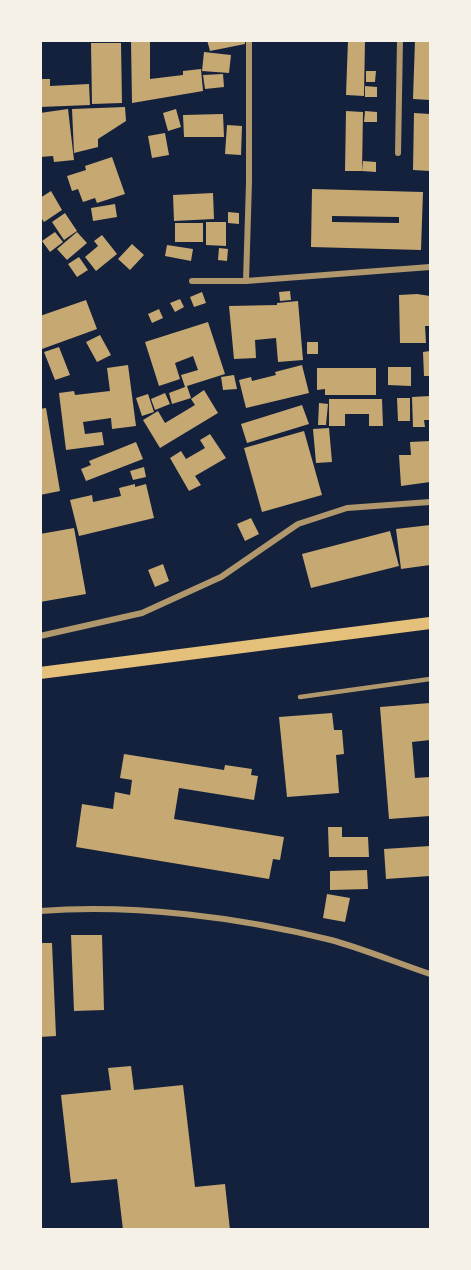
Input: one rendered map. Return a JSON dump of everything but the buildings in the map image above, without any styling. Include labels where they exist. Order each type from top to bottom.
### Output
[{"type":"main road","points":[[40,673],[430,623]]},
{"type":"street","points":[[246,281],[249,40]]},
{"type":"street","points":[[398,153],[400,40]]},
{"type":"street","points":[[192,281],[246,281],[430,267]]},
{"type":"street","points":[[40,636],[142,614],[221,578],[298,524],[347,508],[430,502]]},
{"type":"street","points":[[40,911],[87,907],[188,913],[331,940],[430,974]]},
{"type":"lane","points":[[300,697],[430,680]]}]
